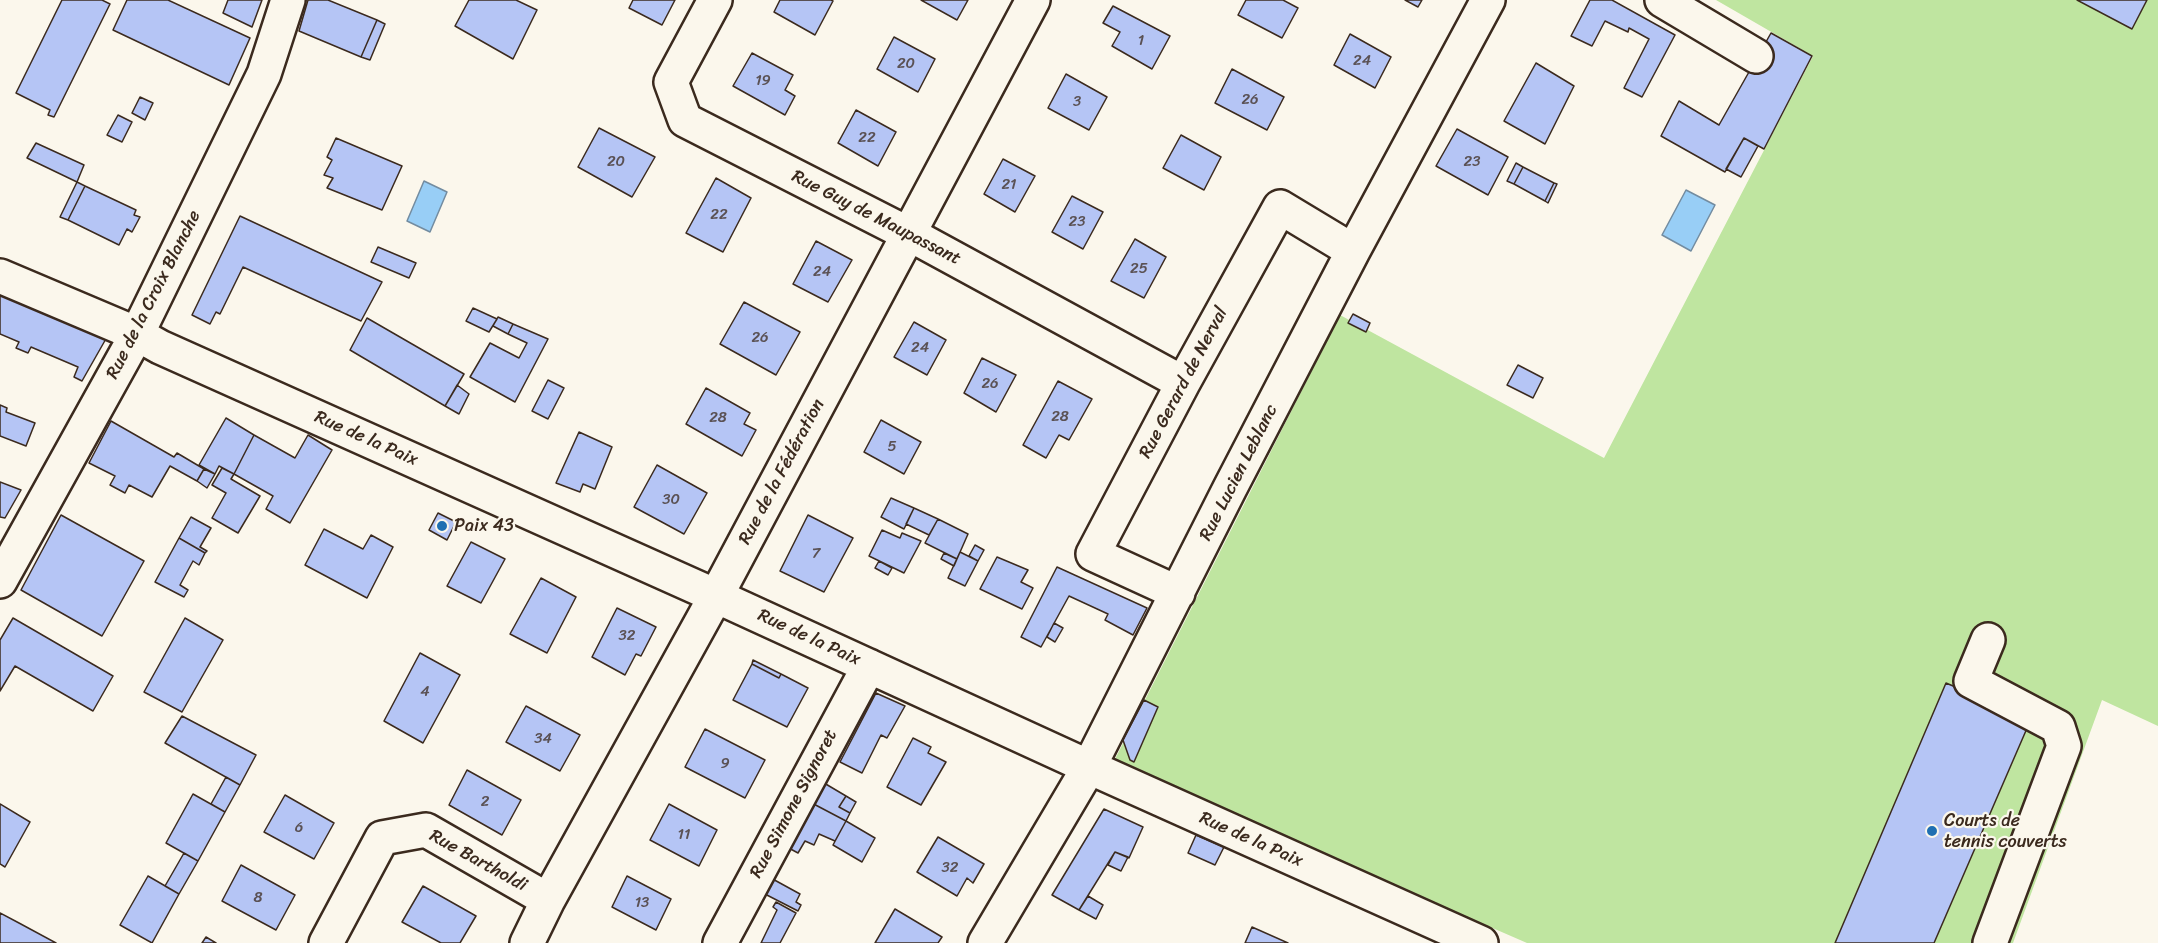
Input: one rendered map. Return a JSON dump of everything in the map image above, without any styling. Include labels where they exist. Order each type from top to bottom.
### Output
[{"type":"street","name":"Rue de la Croix Blanche","points":[[0,580],[137,334],[264,74],[288,0]]},
{"type":"street","name":"Rue Guy de Maupassant","points":[[715,0],[671,82],[685,120],[908,234],[1183,383]]},
{"type":"street","name":"Rue de la Fédération","points":[[527,943],[548,900],[716,596],[1034,0]]},
{"type":"street","name":"Rue Lucien Leblanc","points":[[985,943],[1089,767],[1353,251],[1488,0]]},
{"type":"street","points":[[1662,0],[1756,56]]},
{"type":"street","name":"Rue Gerard de Nerval","points":[[1178,592],[1093,554],[1183,383],[1280,207],[1353,251]]},
{"type":"street","name":"Rue de la Paix","points":[[0,276],[137,334],[160,347],[1481,943]]},
{"type":"street","points":[[1988,640],[1971,681],[2058,727],[2064,746],[1990,943]]},
{"type":"street","name":"Rue Simone Signoret","points":[[720,943],[869,666]]},
{"type":"street","name":"Rue Bartholdi","points":[[326,943],[382,838],[426,830],[548,900]]},
{"type":"green space","points":[[1716,0],[2158,0],[2158,726],[2102,700],[2013,943],[1527,943],[1113,763],[1340,315],[1604,458],[1813,56]]},
{"type":"water","points":[[424,181],[447,192],[430,232],[407,221]]},
{"type":"water","points":[[1686,190],[1715,205],[1691,251],[1662,235]]},
{"type":"building","points":[[62,0],[102,0],[110,4],[54,117],[48,115],[50,110],[16,93]]},
{"type":"building","points":[[127,0],[168,0],[250,38],[229,85],[113,30]]},
{"type":"building","points":[[228,0],[262,0],[252,27],[223,13]]},
{"type":"building","points":[[308,0],[328,0],[377,20],[361,57],[299,31]]},
{"type":"building","points":[[469,0],[516,0],[537,10],[513,59],[455,26]]},
{"type":"building","points":[[633,0],[675,0],[662,25],[629,8]]},
{"type":"building","points":[[780,0],[833,1],[815,35],[774,12]]},
{"type":"building","points":[[921,0],[968,0],[957,20]]},
{"type":"building","points":[[1246,0],[1283,0],[1298,8],[1282,38],[1238,15]]},
{"type":"building","points":[[1405,0],[1422,0],[1418,7]]},
{"type":"building","points":[[1590,0],[1612,0],[1675,35],[1642,97],[1624,88],[1649,39],[1629,28],[1628,32],[1605,21],[1592,46],[1571,36]]},
{"type":"building","points":[[2077,0],[2147,0],[2132,29]]},
{"type":"building","points":[[1113,6],[1170,36],[1152,69],[1112,46],[1120,32],[1103,23]]},
{"type":"building","points":[[377,20],[385,24],[370,60],[361,57]]},
{"type":"building","points":[[1771,33],[1812,56],[1764,149],[1744,138],[1725,172],[1661,136],[1679,101],[1719,125]]},
{"type":"building","points":[[1350,34],[1391,57],[1375,88],[1334,65]]},
{"type":"building","points":[[894,37],[935,59],[918,92],[877,69]]},
{"type":"building","points":[[752,53],[793,75],[785,90],[795,96],[785,115],[733,86]]},
{"type":"building","points":[[1536,63],[1574,86],[1545,144],[1504,121]]},
{"type":"building","points":[[1232,69],[1284,97],[1267,130],[1215,103]]},
{"type":"building","points":[[1066,74],[1107,97],[1089,130],[1048,108]]},
{"type":"building","points":[[140,97],[153,103],[145,120],[132,113]]},
{"type":"building","points":[[856,110],[896,132],[878,166],[838,143]]},
{"type":"building","points":[[118,115],[132,122],[122,142],[107,135]]},
{"type":"building","points":[[599,128],[655,157],[632,197],[578,167]]},
{"type":"building","points":[[1457,129],[1508,157],[1488,195],[1436,166]]},
{"type":"building","points":[[1181,135],[1221,157],[1204,190],[1163,168]]},
{"type":"building","points":[[336,138],[402,166],[382,210],[327,188],[333,178],[324,175],[332,160],[327,157]]},
{"type":"building","points":[[1744,138],[1758,146],[1741,177],[1726,169]]},
{"type":"building","points":[[36,143],[84,165],[77,182],[27,158]]},
{"type":"building","points":[[1003,159],[1035,176],[1015,212],[984,194]]},
{"type":"building","points":[[1516,163],[1523,167],[1514,184],[1507,181]]},
{"type":"building","points":[[1523,167],[1554,183],[1545,201],[1514,184]]},
{"type":"building","points":[[716,178],[751,198],[723,252],[686,233]]},
{"type":"building","points":[[77,182],[85,186],[68,220],[60,217]]},
{"type":"building","points":[[1554,183],[1557,184],[1548,203],[1545,201]]},
{"type":"building","points":[[85,186],[136,210],[134,215],[140,217],[132,232],[127,229],[119,245],[68,220]]},
{"type":"building","points":[[1072,196],[1103,212],[1083,249],[1052,232]]},
{"type":"building","points":[[240,216],[382,282],[361,321],[243,267],[220,314],[216,312],[210,324],[192,315]]},
{"type":"building","points":[[1135,239],[1166,257],[1144,298],[1111,281]]},
{"type":"building","points":[[816,241],[852,260],[828,302],[793,284]]},
{"type":"building","points":[[378,247],[416,263],[409,278],[371,262]]},
{"type":"building","points":[[0,289],[107,337],[82,381],[74,377],[78,367],[31,347],[28,353],[16,348],[19,342],[0,334]]},
{"type":"building","points":[[744,302],[800,332],[776,375],[720,344]]},
{"type":"building","points":[[473,308],[497,319],[489,332],[466,321]]},
{"type":"building","points":[[1353,314],[1370,323],[1366,332],[1348,323]]},
{"type":"building","points":[[498,317],[513,324],[508,334],[493,326]]},
{"type":"building","points":[[367,318],[464,374],[445,406],[350,350]]},
{"type":"building","points":[[914,322],[946,340],[927,375],[894,357]]},
{"type":"building","points":[[513,324],[548,339],[515,402],[470,377],[490,343],[519,358],[527,343],[508,334]]},
{"type":"building","points":[[982,358],[1016,375],[996,412],[964,393]]},
{"type":"building","points":[[1518,365],[1543,378],[1533,398],[1507,385]]},
{"type":"building","points":[[548,380],[564,388],[548,419],[532,411]]},
{"type":"building","points":[[1058,381],[1092,399],[1069,440],[1059,435],[1046,458],[1023,445]]},
{"type":"building","points":[[457,385],[469,394],[459,414],[445,406]]},
{"type":"building","points":[[706,388],[750,413],[744,424],[756,430],[742,456],[686,424]]},
{"type":"building","points":[[0,405],[7,408],[6,412],[35,423],[26,446],[0,436]]},
{"type":"building","points":[[226,418],[254,435],[234,474],[219,466],[215,474],[199,465]]},
{"type":"building","points":[[881,420],[921,442],[904,474],[864,452]]},
{"type":"building","points":[[111,421],[174,457],[177,453],[204,469],[197,481],[170,466],[152,497],[129,485],[125,493],[110,485],[115,476],[89,463]]},
{"type":"building","points":[[579,432],[612,447],[595,489],[583,484],[580,492],[556,483]]},
{"type":"building","points":[[254,435],[295,458],[308,435],[332,450],[290,523],[266,509],[273,496],[234,474]]},
{"type":"building","points":[[657,465],[707,493],[684,534],[634,507]]},
{"type":"building","points":[[222,468],[234,474],[231,479],[260,496],[238,533],[212,518],[226,493],[212,485]]},
{"type":"building","points":[[204,469],[215,474],[207,488],[197,481]]},
{"type":"building","points":[[0,482],[21,490],[5,518],[0,517]]},
{"type":"building","points":[[891,498],[914,508],[904,529],[881,517]]},
{"type":"building","points":[[914,508],[938,519],[929,535],[906,524]]},
{"type":"building","name":"Paix 43","points":[[438,513],[456,522],[447,540],[429,530]]},
{"type":"building","points":[[61,515],[144,561],[102,636],[21,590]]},
{"type":"building","points":[[808,515],[853,538],[824,592],[780,571]]},
{"type":"building","points":[[191,517],[211,528],[200,547],[207,551],[205,553],[179,538]]},
{"type":"building","points":[[938,519],[968,534],[957,559],[925,543]]},
{"type":"building","points":[[324,529],[363,549],[371,535],[393,547],[367,598],[305,565]]},
{"type":"building","points":[[882,530],[900,538],[902,533],[921,541],[904,573],[869,556]]},
{"type":"building","points":[[179,538],[205,553],[199,565],[193,561],[180,585],[188,590],[184,597],[155,582]]},
{"type":"building","points":[[471,542],[505,559],[481,603],[447,586]]},
{"type":"building","points":[[975,545],[984,550],[978,561],[969,556]]},
{"type":"building","points":[[960,552],[978,561],[965,586],[948,578]]},
{"type":"building","points":[[944,553],[957,559],[954,566],[941,559]]},
{"type":"building","points":[[997,557],[1028,570],[1021,582],[1033,588],[1022,609],[980,589]]},
{"type":"building","points":[[879,561],[892,568],[888,575],[875,568]]},
{"type":"building","points":[[1057,567],[1147,608],[1133,635],[1105,620],[1108,614],[1069,596],[1041,647],[1021,637]]},
{"type":"building","points":[[541,578],[576,597],[547,653],[510,634]]},
{"type":"building","points":[[617,608],[656,627],[641,656],[636,654],[625,675],[592,657]]},
{"type":"building","points":[[13,618],[113,676],[93,711],[15,666],[0,691],[0,640]]},
{"type":"building","points":[[185,618],[223,640],[182,712],[144,692]]},
{"type":"building","points":[[1054,623],[1063,628],[1055,642],[1047,637]]},
{"type":"building","points":[[420,653],[460,675],[423,743],[384,721]]},
{"type":"building","points":[[753,660],[781,674],[779,678],[752,664]]},
{"type":"building","points":[[752,664],[779,678],[781,674],[808,688],[787,727],[733,700]]},
{"type":"building","name":"Courts de tennis couverts","points":[[1946,683],[2031,719],[1934,943],[1835,943]]},
{"type":"building","points":[[876,693],[905,706],[887,738],[881,735],[862,773],[840,762]]},
{"type":"building","points":[[1144,700],[1158,707],[1134,762],[1130,760],[1123,740]]},
{"type":"building","points":[[526,706],[580,735],[560,771],[506,742]]},
{"type":"building","points":[[182,716],[256,755],[240,785],[165,743]]},
{"type":"building","points":[[705,729],[765,760],[745,798],[685,767]]},
{"type":"building","points":[[913,738],[931,747],[928,753],[946,762],[921,805],[887,787]]},
{"type":"building","points":[[467,770],[521,800],[502,835],[449,805]]},
{"type":"building","points":[[226,777],[240,785],[225,812],[211,804]]},
{"type":"building","points":[[819,780],[846,796],[839,807],[850,813],[846,821],[808,801]]},
{"type":"building","points":[[193,794],[225,812],[198,861],[166,843]]},
{"type":"building","points":[[285,795],[334,823],[314,859],[264,832]]},
{"type":"building","points":[[846,796],[856,802],[850,813],[839,807]]},
{"type":"building","points":[[808,801],[846,821],[835,841],[819,834],[814,845],[805,841],[798,853],[785,846]]},
{"type":"building","points":[[0,804],[30,822],[5,867],[0,864]]},
{"type":"building","points":[[669,804],[717,830],[699,866],[650,840]]},
{"type":"building","points":[[1104,809],[1143,827],[1129,858],[1115,852],[1079,910],[1052,895]]},
{"type":"building","points":[[846,821],[875,838],[862,862],[833,845]]},
{"type":"building","points":[[1196,835],[1224,847],[1215,865],[1188,853]]},
{"type":"building","points":[[938,837],[984,864],[973,883],[967,878],[957,896],[917,872]]},
{"type":"building","points":[[1115,852],[1128,857],[1121,871],[1108,865]]},
{"type":"building","points":[[184,853],[198,861],[179,894],[165,886]]},
{"type":"building","points":[[241,865],[295,895],[276,930],[222,901]]},
{"type":"building","points":[[148,876],[179,894],[152,943],[120,925]]},
{"type":"building","points":[[627,876],[671,899],[656,930],[612,907]]},
{"type":"building","points":[[769,877],[800,894],[796,902],[801,905],[798,911],[761,892]]},
{"type":"building","points":[[423,886],[476,916],[460,943],[441,943],[402,922]]},
{"type":"building","points":[[1088,896],[1103,905],[1096,919],[1079,910]]},
{"type":"building","points":[[776,902],[796,913],[780,943],[761,943],[777,910],[773,907]]},
{"type":"building","points":[[895,909],[942,937],[938,943],[875,943]]},
{"type":"building","points":[[0,913],[19,923],[56,943],[0,943]]},
{"type":"building","points":[[1252,927],[1288,943],[1245,943]]},
{"type":"building","points":[[206,937],[216,943],[202,943]]},
{"type":"place","name":"Paix 43","points":[[442,526]]},
{"type":"place","name":"Courts de tennis couverts","points":[[1932,831]]}]
